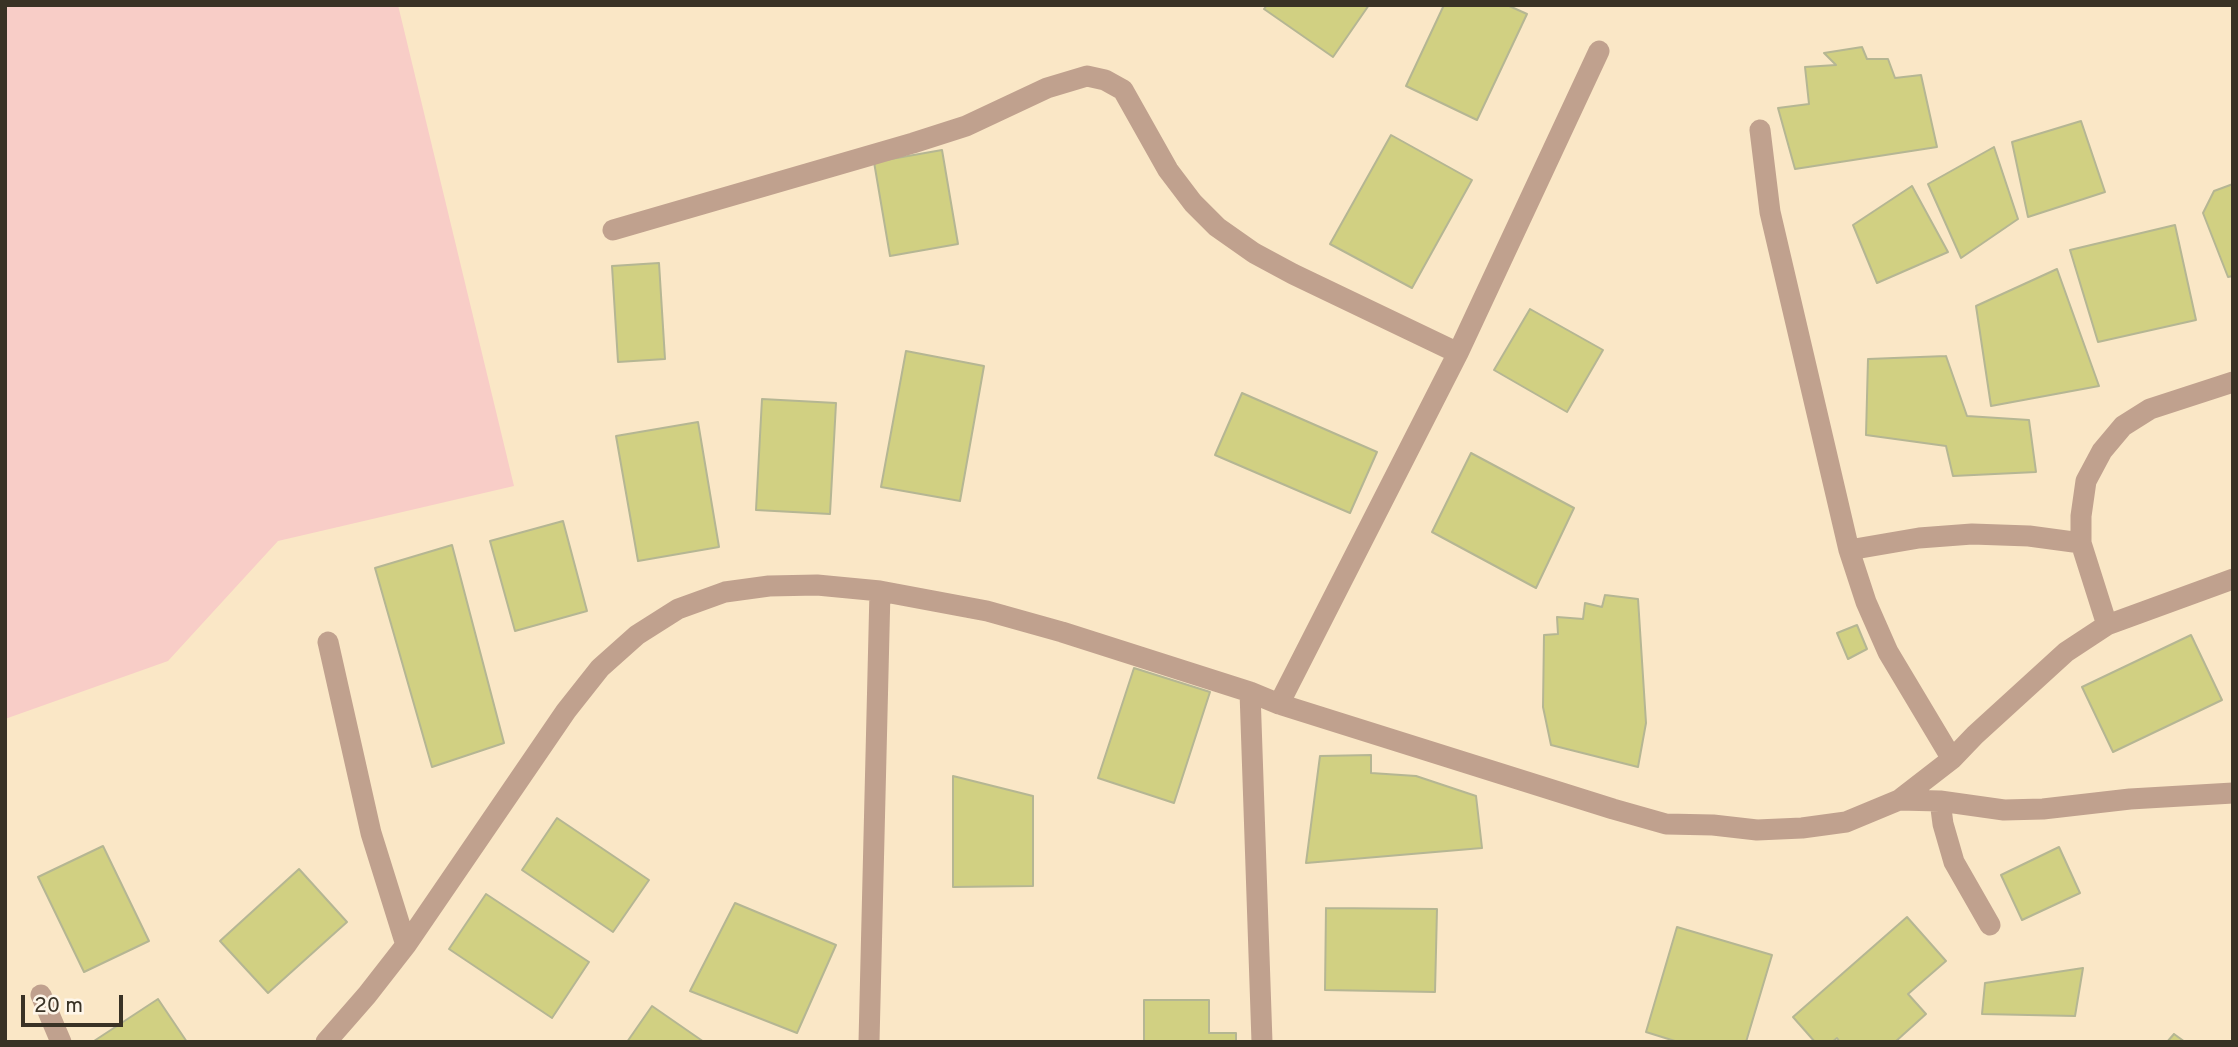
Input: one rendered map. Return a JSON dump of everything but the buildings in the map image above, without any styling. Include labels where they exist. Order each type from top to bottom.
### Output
[{"type":"street","points":[[1279,704],[1458,353],[1600,51]]},
{"type":"street","points":[[613,230],[926,139],[966,126],[1067,80],[1087,76],[1105,80],[1123,90],[1168,170],[1193,203],[1217,227],[1254,253],[1293,274],[1458,353]]},
{"type":"street","points":[[1760,130],[1770,212],[1849,550],[1866,602],[1888,652],[1952,759]]},
{"type":"street","points":[[2106,625],[2081,544],[2081,516],[2087,481],[2102,451],[2123,426],[2150,409],[2233,382]]},
{"type":"street","points":[[1849,550],[1919,538],[1972,534],[2029,536],[2081,544]]},
{"type":"street","points":[[326,1042],[406,944],[566,711],[600,668],[637,635],[678,610],[725,592],[769,586],[817,585],[880,591],[987,611],[1062,632],[1612,809],[1666,824],[1756,830],[1846,822],[1899,800],[1952,759],[2066,652],[2106,625],[2233,579]]},
{"type":"street","points":[[869,1042],[880,591]]},
{"type":"street","points":[[328,642],[370,833],[406,944]]},
{"type":"street","points":[[1250,692],[1262,1042]]},
{"type":"street","points":[[1899,800],[1940,801],[2004,810],[2233,793]]},
{"type":"street","points":[[1940,801],[1943,824],[1954,862],[1990,925]]},
{"type":"street","points":[[41,995],[61,1042]]},
{"type":"shaded area","points":[[5,5],[398,5],[514,486],[278,541],[168,661],[5,719]]}]
